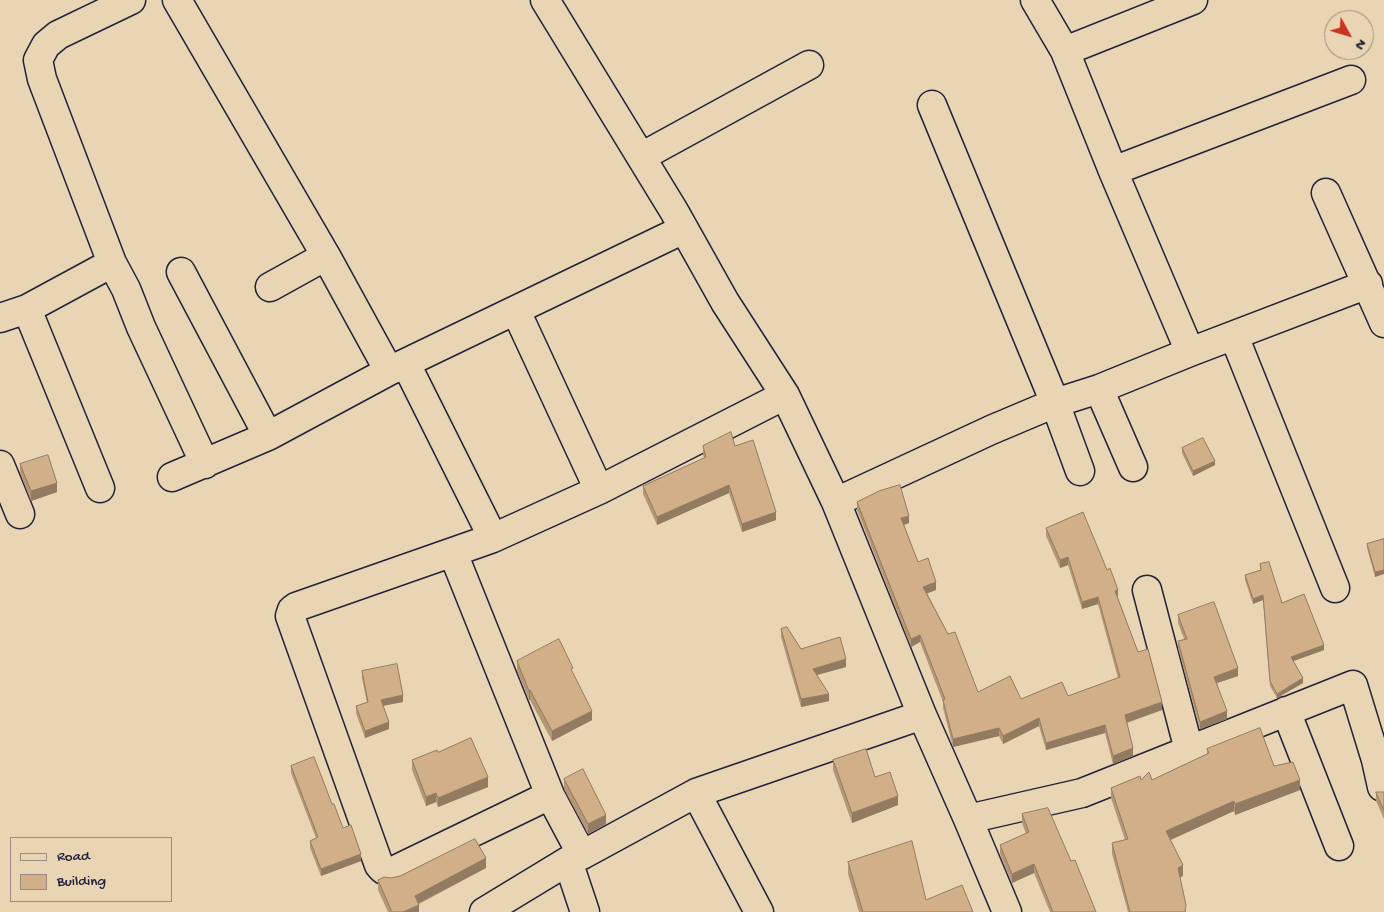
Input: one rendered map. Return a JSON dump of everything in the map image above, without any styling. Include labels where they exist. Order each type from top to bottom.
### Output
[{"type":"street","points":[[131,0],[58,35],[46,45],[38,60],[42,78],[112,263],[126,289],[141,327],[205,464]]},
{"type":"street","points":[[177,0],[326,256],[397,368],[493,538]]},
{"type":"street","points":[[544,0],[641,157],[725,302],[785,395],[836,502],[922,715],[1007,912]]},
{"type":"street","points":[[1035,0],[1064,51],[1113,172],[1190,352]]},
{"type":"street","points":[[1064,51],[1193,0]]},
{"type":"street","points":[[641,157],[809,65]]},
{"type":"street","points":[[1113,172],[1351,80]]},
{"type":"street","points":[[932,105],[1055,403],[1080,471]]},
{"type":"street","points":[[1326,193],[1384,323]]},
{"type":"street","points":[[172,477],[268,436],[397,368],[684,230]]},
{"type":"street","points":[[270,287],[326,256]]},
{"type":"street","points":[[0,318],[27,308],[112,263]]},
{"type":"street","points":[[181,272],[268,436]]},
{"type":"street","points":[[836,502],[991,430],[1055,403],[1099,389],[1368,284]]},
{"type":"street","points":[[27,308],[100,488]]},
{"type":"street","points":[[516,311],[599,490]]},
{"type":"street","points":[[1234,336],[1335,588]]},
{"type":"street","points":[[1099,389],[1132,467]]},
{"type":"street","points":[[550,795],[392,871],[385,871],[379,865],[290,614],[296,607],[493,538],[599,490],[785,395]]},
{"type":"street","points":[[0,466],[20,514]]},
{"type":"street","points":[[453,553],[575,858],[585,912]]},
{"type":"street","points":[[1147,590],[1189,750]]},
{"type":"street","points":[[968,819],[1082,793],[1353,685],[1380,759],[1382,787]]},
{"type":"street","points":[[1286,711],[1339,846]]},
{"type":"street","points":[[484,912],[575,858],[696,793],[922,715]]},
{"type":"street","points":[[696,793],[760,912]]},
{"type":"building","points":[[731,432],[735,446],[753,440],[776,512],[742,524],[729,485],[657,517],[643,486],[706,457],[703,446]]},
{"type":"building","points":[[1203,438],[1215,461],[1193,471],[1182,448]]},
{"type":"building","points":[[48,455],[57,483],[31,491],[20,464]]},
{"type":"building","points":[[900,485],[909,516],[901,518],[918,562],[928,558],[936,582],[923,587],[948,634],[955,632],[978,692],[1010,676],[1021,699],[1062,682],[1068,696],[1120,677],[1098,597],[1082,602],[1068,557],[1060,560],[1046,528],[1083,512],[1107,570],[1110,568],[1118,590],[1115,591],[1138,652],[1148,649],[1162,702],[1125,715],[1133,748],[1113,756],[1105,725],[1046,743],[1039,718],[1003,736],[999,728],[953,739],[943,700],[945,699],[920,635],[911,639],[857,502],[879,491]]},
{"type":"building","points":[[1384,539],[1384,570],[1375,572],[1367,544]]},
{"type":"building","points":[[1269,562],[1282,603],[1304,594],[1324,645],[1291,657],[1303,678],[1277,694],[1270,681],[1263,595],[1253,599],[1245,575],[1261,570],[1260,564]]},
{"type":"building","points":[[1214,602],[1238,668],[1214,677],[1227,711],[1200,722],[1178,641],[1187,639],[1178,615]]},
{"type":"building","points":[[787,627],[801,649],[840,637],[846,659],[813,669],[829,694],[801,699],[781,629]]},
{"type":"building","points":[[559,639],[573,668],[571,669],[592,711],[552,731],[529,691],[517,661]]},
{"type":"building","points":[[397,664],[403,695],[381,700],[389,722],[365,731],[356,706],[368,702],[362,671]]},
{"type":"building","points":[[1260,728],[1274,766],[1293,762],[1300,780],[1235,804],[1234,801],[1166,831],[1183,865],[1178,868],[1186,905],[1185,912],[1130,912],[1112,843],[1128,839],[1111,788],[1140,776],[1141,780],[1149,772],[1152,780],[1209,753],[1207,749]]},
{"type":"building","points":[[471,738],[488,777],[438,798],[436,793],[426,797],[412,760],[437,750],[438,752]]},
{"type":"building","points":[[866,749],[875,777],[890,772],[898,796],[852,813],[833,760]]},
{"type":"building","points":[[314,757],[343,828],[351,825],[361,854],[321,869],[310,841],[318,837],[291,766]]},
{"type":"building","points":[[583,769],[606,815],[588,824],[564,779]]},
{"type":"building","points":[[1376,792],[1384,792],[1384,810]]},
{"type":"building","points":[[1048,808],[1071,861],[1075,860],[1096,912],[1053,912],[1034,864],[1012,874],[1000,845],[1029,832],[1022,814]]},
{"type":"building","points":[[475,839],[486,858],[415,896],[419,905],[403,912],[392,912],[378,880],[384,877],[400,876]]},
{"type":"building","points":[[912,841],[926,900],[962,885],[973,912],[863,912],[848,862]]}]
